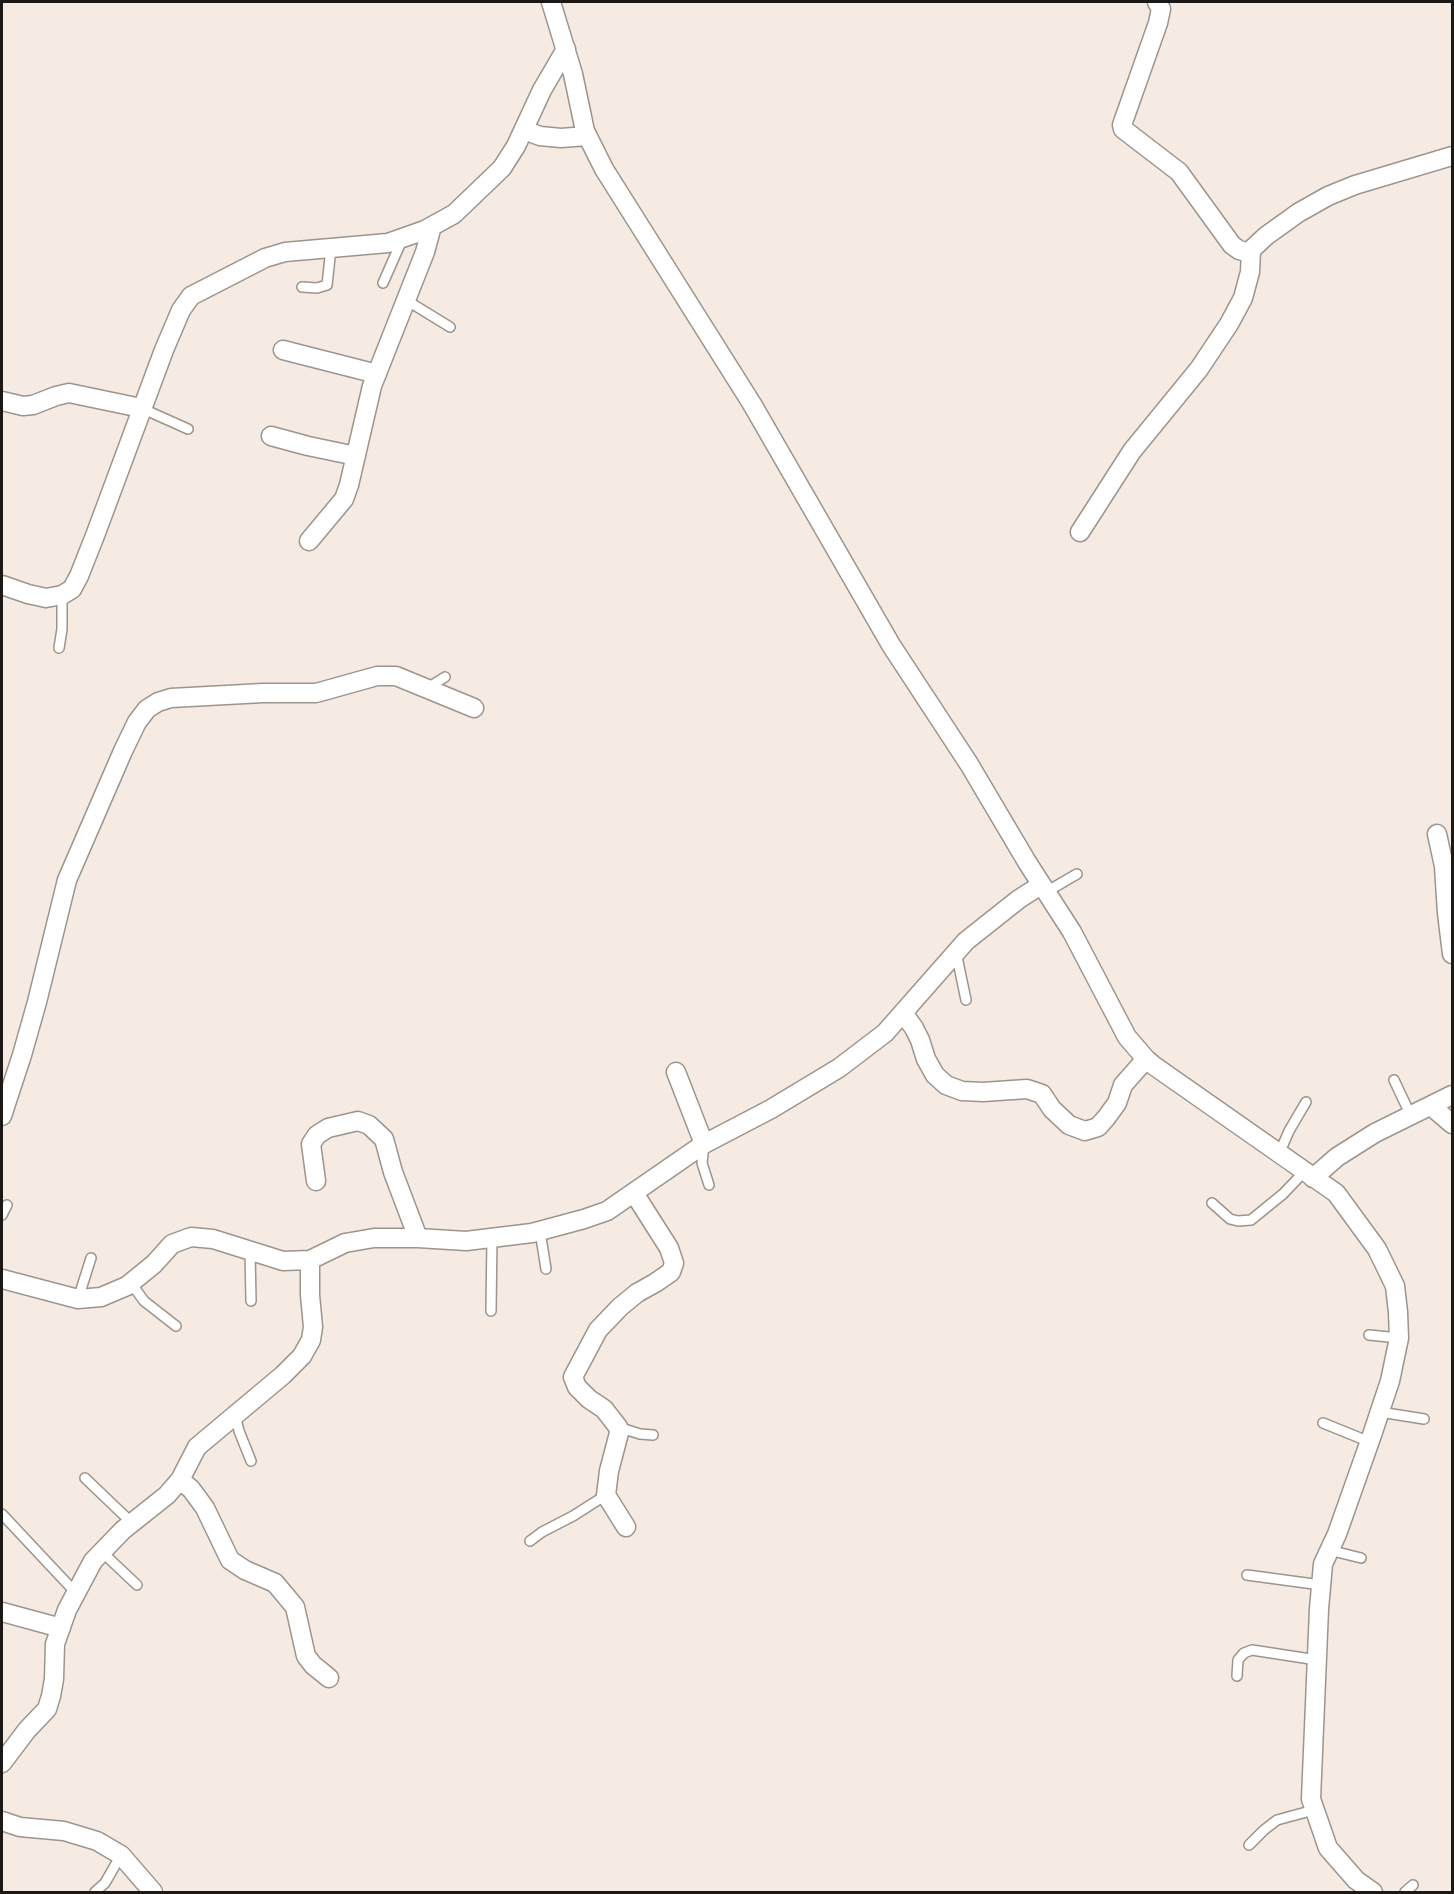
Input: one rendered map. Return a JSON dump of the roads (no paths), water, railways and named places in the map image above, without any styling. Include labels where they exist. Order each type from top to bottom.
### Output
[{"type":"street","points":[[551,2],[566,49],[587,136],[604,169],[752,404],[891,645],[969,764],[1072,932],[1127,1037],[1149,1062],[1336,1193],[1377,1249],[1395,1286],[1399,1338],[1390,1381],[1337,1534],[1323,1564],[1311,1799],[1328,1848],[1356,1880],[1373,1893]]},
{"type":"street","points":[[1157,2],[1161,9],[1158,23],[1122,125],[1124,129],[1179,172],[1232,245],[1246,252],[1251,250],[1298,213],[1328,196],[1355,185],[1452,156]]},
{"type":"street","points":[[2,585],[46,598],[62,595],[72,589],[79,576],[141,408],[181,310],[191,296],[265,258],[285,252],[388,243],[432,226],[454,214],[502,168],[516,146],[542,90],[566,49]]},
{"type":"street","points":[[524,130],[540,136],[568,138],[587,136]]},
{"type":"street","points":[[309,541],[344,499],[372,386],[425,252],[432,226]]},
{"type":"street","points":[[1080,532],[1132,451],[1199,369],[1228,324],[1243,298],[1250,272],[1251,250]]},
{"type":"street","points":[[283,350],[377,374]]},
{"type":"street","points":[[2,401],[23,406],[33,405],[69,393],[141,408]]},
{"type":"street","points":[[271,436],[356,456]]},
{"type":"street","points":[[2,1116],[37,1002],[67,880],[123,751],[137,722],[147,709],[171,698],[263,693],[316,693],[377,676],[396,676],[474,708]]},
{"type":"street","points":[[1437,834],[1448,865],[1447,913],[1452,954]]},
{"type":"street","points":[[2,1279],[78,1299],[101,1297],[131,1283],[154,1264],[172,1244],[191,1237],[213,1239],[283,1261],[310,1260],[345,1243],[374,1238],[466,1241],[540,1231],[585,1219],[607,1210],[634,1193],[704,1144],[771,1109],[839,1068],[885,1033],[956,952],[975,934],[1020,899],[1044,888]]},
{"type":"street","points":[[904,1014],[921,1040],[926,1059],[935,1075],[946,1086],[962,1091],[983,1092],[1027,1089],[1042,1094],[1052,1109],[1069,1125],[1085,1131],[1098,1127],[1117,1103],[1123,1085],[1149,1062]]},
{"type":"street","points":[[676,1072],[704,1144]]},
{"type":"street","points":[[1309,1175],[1375,1133],[1452,1095]]},
{"type":"street","points":[[1431,1106],[1452,1124]]},
{"type":"street","points":[[316,1181],[311,1144],[317,1134],[328,1128],[358,1121],[369,1125],[384,1138],[393,1172],[418,1238]]},
{"type":"street","points":[[626,1527],[606,1495],[619,1433],[618,1427],[604,1408],[589,1399],[577,1387],[573,1377],[598,1330],[628,1300],[671,1272],[674,1263],[669,1248],[634,1193]]},
{"type":"street","points":[[2,1763],[27,1730],[47,1709],[54,1679],[56,1644],[67,1610],[93,1561],[132,1523],[167,1495],[180,1479],[197,1448],[302,1356],[311,1340],[313,1327],[310,1260]]},
{"type":"street","points":[[180,1479],[191,1489],[205,1508],[230,1560],[245,1570],[275,1583],[295,1607],[306,1656],[329,1678]]},
{"type":"street","points":[[2,1612],[61,1628]]},
{"type":"street","points":[[2,1821],[20,1827],[64,1831],[97,1841],[121,1855],[153,1893]]},
{"type":"lane","points":[[383,283],[403,238]]},
{"type":"lane","points":[[302,287],[317,288],[327,285],[331,248]]},
{"type":"lane","points":[[406,300],[450,327]]},
{"type":"lane","points":[[141,408],[188,429]]},
{"type":"lane","points":[[59,648],[62,629],[62,595]]},
{"type":"lane","points":[[426,689],[445,677]]},
{"type":"lane","points":[[1044,888],[1077,874]]},
{"type":"lane","points":[[956,952],[966,1000]]},
{"type":"lane","points":[[1394,1080],[1411,1116]]},
{"type":"lane","points":[[1279,1154],[1306,1102]]},
{"type":"lane","points":[[704,1144],[702,1163],[710,1185]]},
{"type":"lane","points":[[1212,1203],[1230,1219],[1251,1220],[1309,1175]]},
{"type":"lane","points":[[2,1215],[7,1205]]},
{"type":"lane","points":[[540,1231],[546,1269]]},
{"type":"lane","points":[[491,1311],[492,1238]]},
{"type":"lane","points":[[250,1251],[251,1301]]},
{"type":"lane","points":[[78,1299],[91,1258]]},
{"type":"lane","points":[[131,1283],[144,1301],[176,1326]]},
{"type":"lane","points":[[1369,1335],[1399,1338]]},
{"type":"lane","points":[[1380,1412],[1424,1419]]},
{"type":"lane","points":[[235,1415],[241,1438],[251,1461]]},
{"type":"lane","points":[[1323,1423],[1370,1442]]},
{"type":"lane","points":[[618,1427],[640,1434],[653,1435]]},
{"type":"lane","points":[[85,1478],[132,1523]]},
{"type":"lane","points":[[530,1541],[606,1495]]},
{"type":"lane","points":[[2,1514],[76,1593]]},
{"type":"lane","points":[[1329,1550],[1361,1558]]},
{"type":"lane","points":[[102,1552],[137,1585]]},
{"type":"lane","points":[[1248,1575],[1321,1585]]},
{"type":"lane","points":[[1237,1676],[1238,1660],[1244,1653],[1252,1650],[1317,1660]]},
{"type":"lane","points":[[1249,1845],[1277,1820],[1314,1810]]},
{"type":"lane","points":[[95,1893],[105,1883],[121,1855]]},
{"type":"lane","points":[[1405,1893],[1413,1884]]}]
